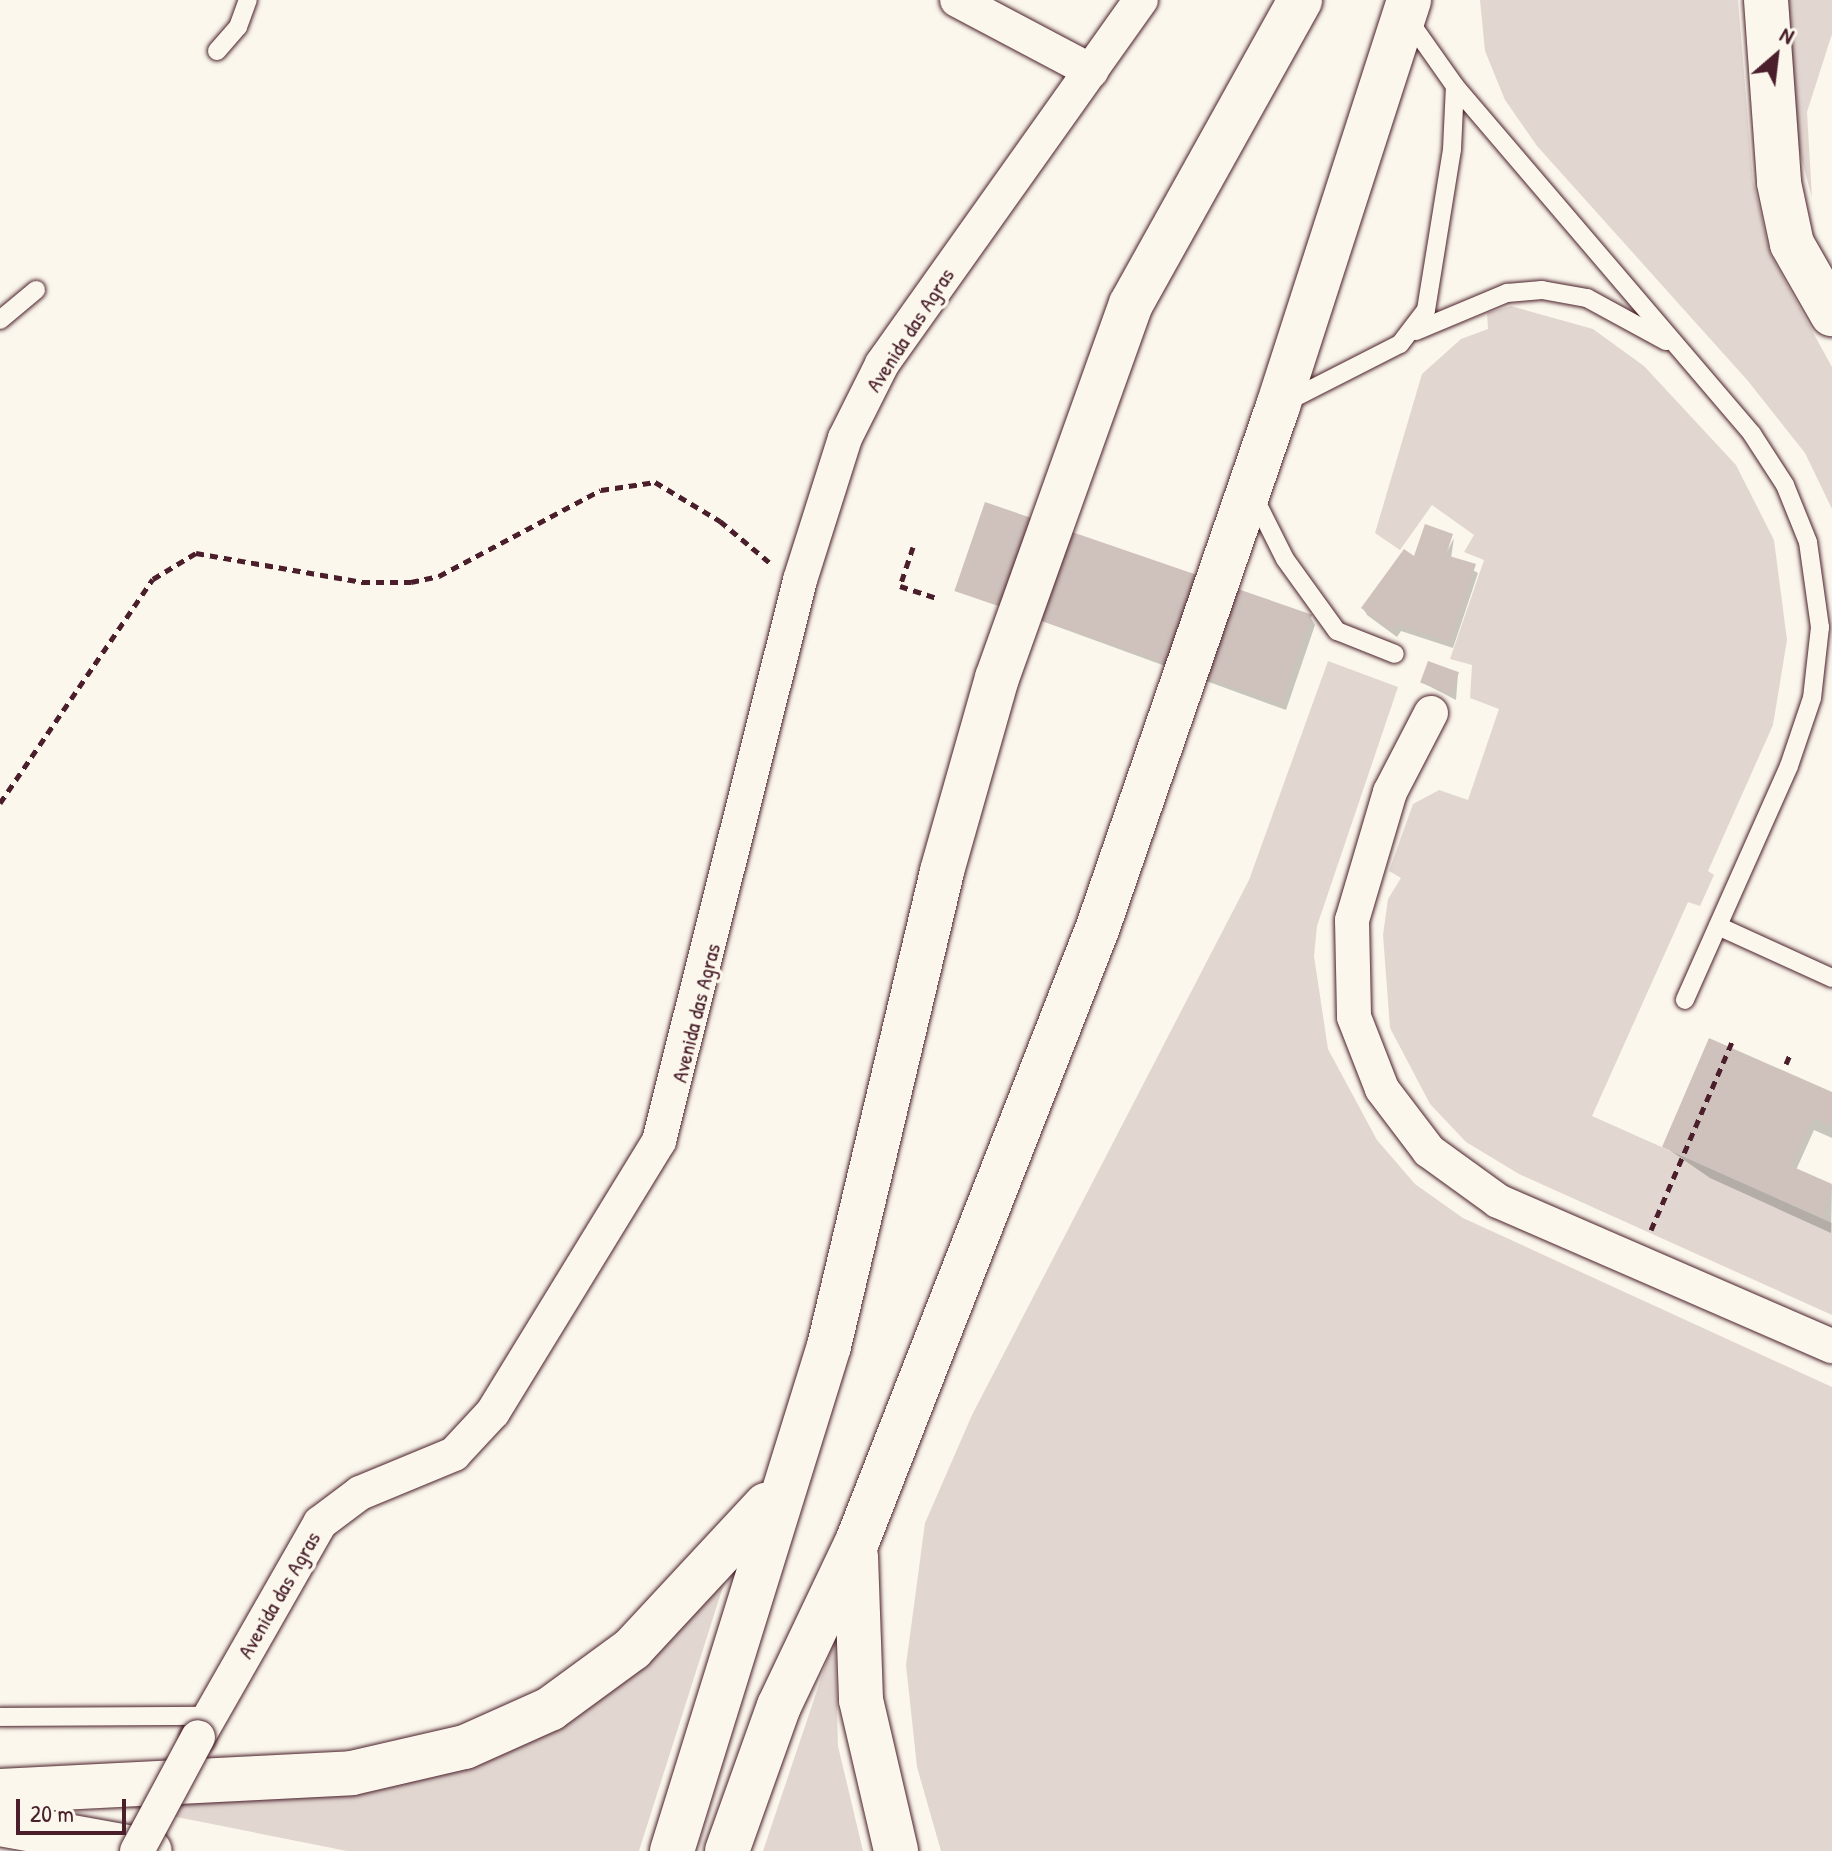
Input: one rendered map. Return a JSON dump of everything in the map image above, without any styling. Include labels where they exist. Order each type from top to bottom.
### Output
[{"type":"highway","points":[[672,1851],[843,1293],[955,822],[1034,570],[1149,265],[1300,0]]},
{"type":"highway","points":[[1766,0],[1779,183],[1792,244],[1832,314]]},
{"type":"highway","points":[[727,1851],[779,1706],[857,1542],[1067,1010],[1278,406],[1406,6]]},
{"type":"highway","points":[[0,1791],[352,1773],[465,1747],[550,1709],[632,1649],[723,1557],[784,1480]]},
{"type":"highway","points":[[857,1542],[861,1700],[896,1851]]},
{"type":"highway","points":[[0,1824],[150,1851]]},
{"type":"street","points":[[957,0],[1091,71]]},
{"type":"street","name":"Avenida das Agras","points":[[137,1851],[320,1523],[360,1493],[454,1454],[493,1412],[659,1141],[800,580],[845,438],[882,364],[1141,0]]},
{"type":"street","points":[[1431,713],[1390,792],[1352,920],[1349,983],[1364,1050],[1404,1124],[1467,1183],[1832,1346]]},
{"type":"lane","points":[[217,51],[238,27],[248,0]]},
{"type":"lane","points":[[1406,6],[1455,86],[1689,357],[1769,459],[1798,514],[1820,627],[1812,698],[1685,1000]]},
{"type":"lane","points":[[1416,331],[1441,227],[1455,86]]},
{"type":"lane","points":[[0,320],[36,290]]},
{"type":"lane","points":[[1278,406],[1416,331],[1507,293],[1542,290],[1631,317],[1689,357]]},
{"type":"lane","points":[[1250,488],[1285,559],[1327,619],[1350,638],[1395,654]]},
{"type":"lane","points":[[1812,698],[1832,675]]},
{"type":"lane","points":[[1718,926],[1832,978]]},
{"type":"lane","points":[[0,1717],[204,1727]]},
{"type":"path","points":[[0,803],[153,579],[196,553],[362,582],[411,582],[439,576],[601,490],[655,482],[800,580]]},
{"type":"path","points":[[913,547],[900,586],[937,598]]},
{"type":"path","points":[[1638,1260],[1733,1040]]},
{"type":"path","points":[[1786,1064],[1791,1052]]},
{"type":"shaded area","points":[[1480,0],[1738,0],[1753,181],[1770,254],[1832,367],[1832,509],[1805,453],[1748,381],[1537,146],[1505,100],[1485,51]]},
{"type":"shaded area","points":[[1788,0],[1832,0],[1832,34],[1807,112],[1812,198],[1799,149]]},
{"type":"shaded area","points":[[1511,306],[1593,329],[1644,366],[1736,465],[1774,540],[1787,640],[1773,725],[1708,871],[1714,875],[1700,906],[1688,902],[1592,1116],[1832,1223],[1832,1315],[1519,1174],[1466,1142],[1430,1104],[1390,1028],[1383,935],[1388,899],[1401,878],[1389,871],[1413,804],[1439,790],[1468,800],[1499,709],[1470,698],[1472,665],[1450,659],[1484,560],[1464,552],[1474,535],[1432,505],[1400,550],[1375,533],[1422,374],[1461,339],[1488,329],[1487,313]]},
{"type":"shaded area","points":[[1328,661],[1398,687],[1317,926],[1314,956],[1328,1049],[1377,1140],[1415,1184],[1463,1218],[1832,1387],[1832,1851],[941,1851],[917,1767],[906,1665],[925,1523],[972,1415],[1249,880]]},
{"type":"shaded area","points":[[727,1574],[639,1851],[347,1851],[86,1799],[406,1779]]},
{"type":"shaded area","points":[[835,1637],[838,1746],[863,1851],[763,1851]]},
{"type":"building","points":[[985,502],[1312,615],[1282,704],[954,591]]},
{"type":"building","points":[[1425,524],[1453,534],[1446,555],[1476,564],[1450,642],[1397,625],[1392,631],[1361,608],[1404,549],[1414,556]]},
{"type":"building","points":[[1428,661],[1459,672],[1451,694],[1420,683]]},
{"type":"building","points":[[1709,1038],[1832,1092],[1832,1127],[1813,1118],[1791,1166],[1832,1184],[1823,1218],[1662,1147]]}]
